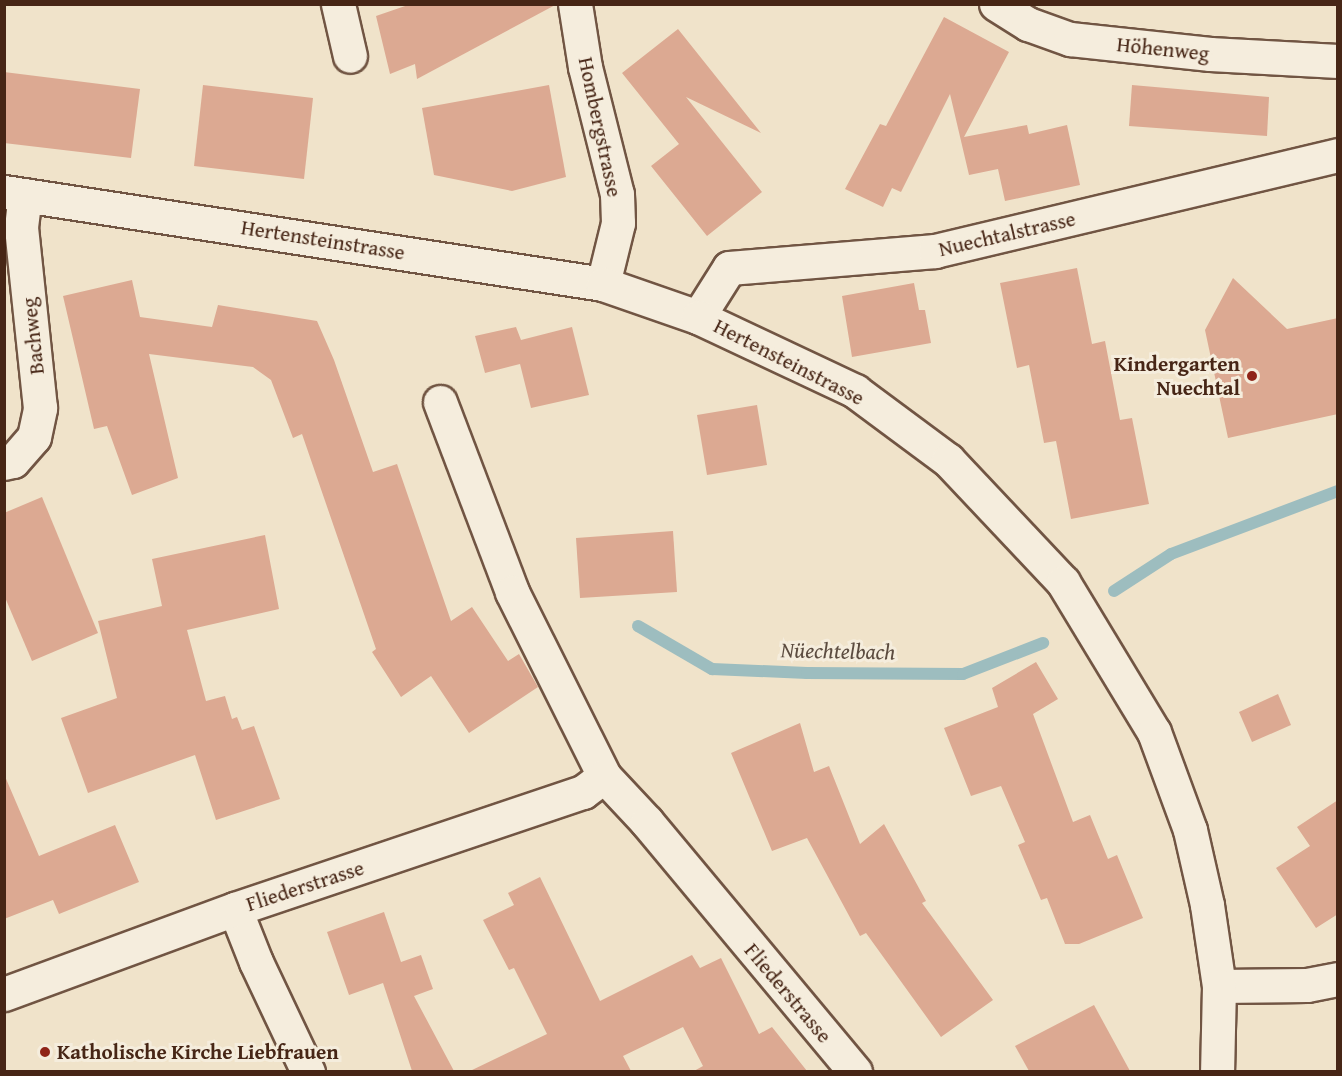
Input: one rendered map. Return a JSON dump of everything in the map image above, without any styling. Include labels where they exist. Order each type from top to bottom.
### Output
[{"type":"street","points":[[338,4],[350,56]]},
{"type":"street","name":"Hombergstrasse","points":[[575,4],[585,67],[617,195],[618,223],[603,284]]},
{"type":"street","name":"Höhenweg","points":[[996,4],[1028,24],[1070,39],[1210,54],[1338,61]]},
{"type":"street","name":"Nuechtalstrasse","points":[[698,317],[729,268],[935,250],[1338,155]]},
{"type":"street","name":"Hertensteinstrasse","points":[[15,194],[603,284],[698,317],[855,391],[948,460],[1063,582],[1154,732],[1190,830],[1207,905],[1218,986],[1218,1071]]},
{"type":"street","name":"Bachweg","points":[[4,463],[13,461],[34,437],[40,408],[21,227],[15,194]]},
{"type":"street","name":"Fliederstrasse","points":[[440,402],[512,592],[604,776],[647,822],[855,1071]]},
{"type":"street","name":"Fliederstrasse","points":[[4,994],[235,909],[583,792],[604,776]]},
{"type":"street","points":[[235,909],[255,962],[308,1071]]},
{"type":"street","points":[[1218,986],[1307,986],[1338,979]]},
{"type":"building","points":[[411,4],[557,4],[417,79],[415,64],[390,74],[376,16]]},
{"type":"building","points":[[944,17],[1009,52],[964,137],[1027,125],[1029,134],[1067,125],[1080,185],[1005,201],[998,169],[969,175],[950,94],[901,192],[892,188],[883,207],[845,189],[880,124],[886,126]]},
{"type":"building","points":[[678,29],[761,133],[686,97],[762,192],[707,236],[651,166],[679,144],[622,73]]},
{"type":"building","points":[[4,72],[140,89],[131,158],[4,143]]},
{"type":"building","points":[[203,85],[313,98],[304,179],[194,166]]},
{"type":"building","points":[[549,85],[566,177],[512,191],[434,175],[422,108]]},
{"type":"building","points":[[1132,85],[1269,97],[1267,136],[1129,126]]},
{"type":"building","points":[[1077,268],[1092,344],[1105,341],[1120,420],[1132,418],[1149,504],[1071,519],[1056,441],[1044,443],[1029,365],[1017,368],[1000,283]]},
{"type":"building","name":"Kindergarten Nuechtal","points":[[1233,278],[1287,329],[1338,318],[1338,414],[1228,438],[1205,330]]},
{"type":"building","points":[[132,280],[140,317],[212,327],[218,305],[317,321],[334,360],[373,472],[397,464],[451,621],[472,607],[508,661],[519,654],[538,687],[469,733],[431,676],[401,697],[372,652],[376,649],[302,434],[293,438],[271,380],[253,367],[149,354],[178,478],[132,495],[107,426],[94,429],[63,296]]},
{"type":"building","points":[[914,283],[919,310],[925,310],[931,343],[852,357],[842,296]]},
{"type":"building","points":[[516,327],[521,340],[572,327],[589,395],[531,408],[520,364],[485,373],[475,336]]},
{"type":"building","points":[[757,405],[767,465],[707,475],[697,415]]},
{"type":"building","points":[[42,497],[98,633],[32,661],[4,595],[4,513]]},
{"type":"building","points":[[673,531],[677,592],[580,598],[576,538]]},
{"type":"building","points":[[265,535],[279,609],[187,630],[206,701],[225,696],[232,719],[237,717],[242,730],[254,726],[280,799],[216,820],[195,755],[88,793],[61,718],[117,698],[98,621],[162,606],[152,559]]},
{"type":"building","points":[[1036,662],[1058,699],[1033,714],[1073,822],[1090,815],[1108,859],[1117,855],[1143,918],[1079,944],[1065,944],[1047,898],[1041,900],[1018,845],[1025,842],[1001,786],[971,796],[944,728],[998,707],[992,688]]},
{"type":"building","points":[[1278,694],[1291,725],[1252,742],[1239,712]]},
{"type":"building","points":[[800,723],[814,772],[829,766],[860,844],[884,824],[926,901],[922,903],[993,1000],[941,1037],[866,933],[860,936],[807,838],[772,851],[731,753]]},
{"type":"building","points":[[4,774],[39,856],[115,825],[139,882],[59,914],[53,900],[4,919]]},
{"type":"building","points":[[1338,800],[1338,914],[1316,928],[1276,868],[1310,846],[1297,827]]},
{"type":"building","points":[[540,877],[600,1001],[692,955],[700,968],[721,958],[759,1034],[772,1027],[807,1071],[694,1071],[703,1066],[683,1027],[623,1056],[631,1071],[470,1071],[547,1034],[514,968],[509,970],[483,920],[514,905],[508,893]]},
{"type":"building","points":[[384,912],[401,962],[421,955],[433,989],[414,996],[454,1071],[412,1071],[383,983],[349,995],[327,932]]},
{"type":"building","points":[[1094,1005],[1130,1071],[1029,1071],[1015,1046]]},
{"type":"waterway","name":"Nüechtelbach","points":[[1114,591],[1171,554],[1338,491]]},
{"type":"waterway","name":"Nüechtelbach","points":[[638,626],[712,669],[807,673],[963,674],[1043,643]]},
{"type":"place","name":"Kindergarten Nuechtal","points":[[1252,376]]},
{"type":"place","name":"Katholische Kirche Liebfrauen","points":[[45,1052]]}]
